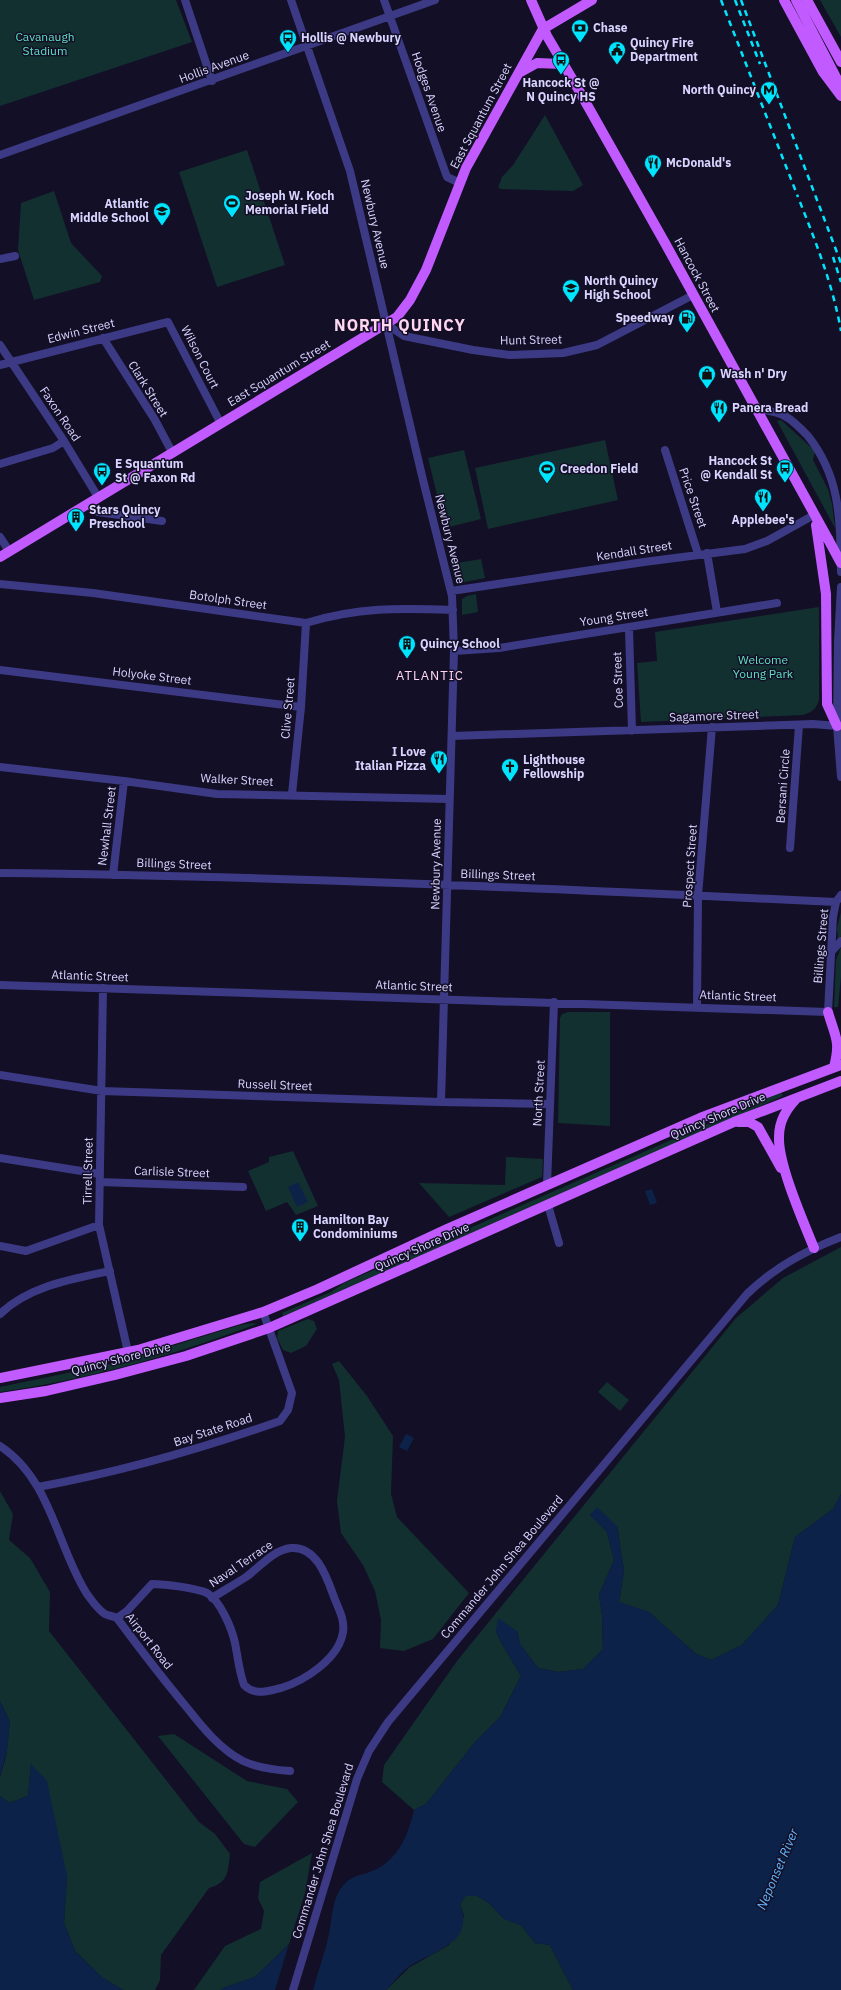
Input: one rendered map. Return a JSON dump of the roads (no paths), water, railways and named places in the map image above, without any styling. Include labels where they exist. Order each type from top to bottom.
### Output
[{"type":"main road","name":"Hancock Street","points":[[531,0],[543,29],[562,64],[577,87],[841,564]]},
{"type":"main road","points":[[543,29],[592,0]]},
{"type":"main road","points":[[784,0],[823,72],[841,96]]},
{"type":"main road","points":[[796,0],[841,87]]},
{"type":"main road","points":[[807,0],[841,62]]},
{"type":"main road","name":"East Squantum Street","points":[[0,557],[397,317],[410,300],[426,270],[460,183],[486,130],[543,29]]},
{"type":"main road","points":[[519,73],[537,63],[562,64]]},
{"type":"main road","points":[[814,515],[826,594],[827,704],[837,726]]},
{"type":"main road","points":[[828,1012],[841,1043],[838,1066]]},
{"type":"main road","name":"Quincy Shore Drive","points":[[0,1377],[128,1352],[263,1312],[318,1289],[546,1184],[700,1118],[838,1066]]},
{"type":"main road","name":"Quincy Shore Drive","points":[[0,1398],[46,1391],[115,1375],[186,1356],[269,1328],[734,1122],[841,1081]]},
{"type":"main road","points":[[799,1096],[786,1110],[780,1124],[779,1149],[789,1182],[814,1248]]},
{"type":"main road","points":[[734,1122],[749,1122],[758,1127],[789,1182]]},
{"type":"street","points":[[185,0],[212,81]]},
{"type":"street","name":"Newbury Avenue","points":[[291,0],[350,171],[451,591],[454,651],[441,1102]]},
{"type":"street","name":"Hodges Avenue","points":[[384,0],[446,177],[460,183]]},
{"type":"street","name":"Hollis Avenue","points":[[0,155],[212,81],[435,0]]},
{"type":"street","points":[[0,259],[15,256]]},
{"type":"street","name":"Hunt Street","points":[[386,324],[404,336],[473,350],[510,355],[563,353],[597,345],[693,295]]},
{"type":"street","name":"Edwin Street","points":[[0,366],[36,355],[168,322]]},
{"type":"street","name":"Wilson Court","points":[[168,322],[221,424]]},
{"type":"street","name":"Clark Street","points":[[103,338],[155,420],[172,452]]},
{"type":"street","name":"Faxon Road","points":[[0,345],[64,441],[98,497]]},
{"type":"street","points":[[756,409],[772,411],[788,416],[820,450],[832,473],[838,496],[841,572]]},
{"type":"street","points":[[0,464],[53,448],[64,441]]},
{"type":"street","name":"Price Street","points":[[665,450],[698,554]]},
{"type":"street","points":[[87,504],[98,512],[162,521]]},
{"type":"street","name":"Kendall Street","points":[[451,591],[698,554],[745,549],[755,546],[814,515]]},
{"type":"street","points":[[0,537],[9,551]]},
{"type":"street","points":[[707,553],[717,612]]},
{"type":"street","name":"Botolph Street","points":[[0,584],[93,593],[306,623],[331,615],[365,610],[453,610]]},
{"type":"street","points":[[841,587],[838,642],[837,726],[841,777]]},
{"type":"street","name":"Young Street","points":[[454,651],[499,648],[629,628],[777,602]]},
{"type":"street","name":"Clive Street","points":[[292,794],[301,707],[306,623]]},
{"type":"street","name":"Coe Street","points":[[629,628],[632,731]]},
{"type":"street","name":"Holyoke Street","points":[[0,670],[301,707]]},
{"type":"street","name":"Sagamore Street","points":[[452,736],[812,724],[837,726]]},
{"type":"street","name":"Bersani Circle","points":[[790,848],[799,725]]},
{"type":"street","name":"Prospect Street","points":[[697,1007],[698,896],[712,727]]},
{"type":"street","name":"Walker Street","points":[[0,767],[124,781],[217,794],[292,794],[450,799]]},
{"type":"street","name":"Newhall Street","points":[[113,874],[124,781]]},
{"type":"street","name":"Billings Street","points":[[0,873],[113,874],[836,902],[833,917],[828,1012]]},
{"type":"street","points":[[836,902],[841,895]]},
{"type":"street","points":[[831,952],[841,941]]},
{"type":"street","name":"Atlantic Street","points":[[0,985],[445,998],[828,1012]]},
{"type":"street","name":"Tirrell Street","points":[[103,988],[99,1225],[128,1352]]},
{"type":"street","name":"North Street","points":[[546,1184],[554,1002]]},
{"type":"street","name":"Russell Street","points":[[0,1075],[102,1091],[550,1104]]},
{"type":"street","name":"Carlisle Street","points":[[0,1158],[100,1178],[243,1187]]},
{"type":"street","points":[[548,1205],[559,1243]]},
{"type":"street","points":[[0,1246],[26,1251],[99,1225]]},
{"type":"street","name":"Commander John Shea Boulevard","points":[[292,1990],[357,1779],[369,1751],[388,1722],[736,1307],[770,1274],[792,1259],[841,1237]]},
{"type":"street","points":[[0,1314],[8,1306],[55,1284],[110,1271]]},
{"type":"street","name":"Bay State Road","points":[[38,1487],[73,1481],[183,1453],[280,1421],[288,1410],[292,1393],[263,1312]]},
{"type":"street","name":"Airport Road","points":[[0,1446],[12,1455],[38,1487],[54,1520],[72,1568],[93,1602],[104,1614],[117,1618],[169,1687],[212,1737],[230,1752],[252,1765],[290,1771]]},
{"type":"street","name":"Naval Terrace","points":[[117,1618],[127,1611],[152,1584],[162,1584],[206,1593],[212,1598],[217,1602],[232,1635],[238,1670],[244,1685],[255,1692],[265,1692],[292,1684],[308,1677],[337,1648],[343,1632],[343,1620],[324,1570],[310,1553],[292,1548],[278,1552],[246,1576],[212,1598]]},
{"type":"water","points":[[298,1182],[308,1202],[297,1207],[288,1187]]},
{"type":"water","points":[[652,1189],[657,1203],[650,1205],[645,1191]]},
{"type":"water","points":[[406,1434],[414,1438],[407,1451],[399,1447]]},
{"type":"water","name":"Neponset River","points":[[841,1494],[841,1990],[573,1990],[550,1945],[535,1943],[521,1925],[504,1919],[489,1903],[477,1896],[465,1896],[460,1905],[463,1918],[462,1928],[457,1937],[450,1944],[407,1968],[386,1990],[313,1990],[329,1934],[334,1903],[339,1892],[350,1879],[377,1869],[393,1856],[404,1839],[414,1810],[426,1804],[476,1741],[500,1717],[521,1676],[496,1631],[498,1618],[517,1631],[520,1644],[538,1668],[558,1672],[583,1669],[603,1649],[602,1615],[599,1595],[614,1560],[607,1532],[590,1515],[597,1507],[617,1526],[624,1571],[619,1602],[649,1612],[696,1654],[711,1660],[742,1645],[778,1605],[795,1537],[833,1509]]},
{"type":"water","points":[[0,1701],[10,1722],[7,1751],[0,1776]]},
{"type":"water","points":[[31,1764],[47,1781],[67,1876],[64,1923],[75,1951],[103,1978],[123,1990],[0,1990],[0,1796],[9,1803],[28,1796]]},
{"type":"water","points":[[289,1944],[275,1990],[221,1990],[255,1977]]},
{"type":"railway","points":[[721,0],[798,197]]},
{"type":"railway","points":[[735,0],[760,64]]},
{"type":"railway","points":[[741,0],[841,263]]},
{"type":"railway","points":[[800,202],[829,282],[841,331]]},
{"type":"railway","points":[[833,257],[841,282]]},
{"type":"place","name":"Chase","points":[[580,43]]},
{"type":"place","name":"Hollis @ Newbury","points":[[288,53]]},
{"type":"place","name":"Quincy Fire Department","points":[[617,65]]},
{"type":"place","name":"Hancock St @ N Quincy HS","points":[[561,75]]},
{"type":"place","name":"North Quincy","points":[[769,105]]},
{"type":"place","name":"McDonald's","points":[[653,178]]},
{"type":"place","name":"Joseph W. Koch Memorial Field","points":[[232,218]]},
{"type":"place","name":"Atlantic Middle School","points":[[162,226]]},
{"type":"place","name":"North Quincy High School","points":[[571,303]]},
{"type":"place","name":"Speedway","points":[[687,333]]},
{"type":"place","name":"Wash n' Dry","points":[[707,389]]},
{"type":"place","name":"Panera Bread","points":[[719,423]]},
{"type":"place","name":"Hancock St @ Kendall St","points":[[785,483]]},
{"type":"place","name":"Creedon Field","points":[[547,484]]},
{"type":"place","name":"E Squantum St @ Faxon Rd","points":[[102,486]]},
{"type":"place","name":"Applebee's","points":[[763,512]]},
{"type":"place","name":"Stars Quincy Preschool","points":[[76,532]]},
{"type":"place","name":"Quincy School","points":[[407,659]]},
{"type":"place","name":"I Love Italian Pizza","points":[[439,774]]},
{"type":"place","name":"Lighthouse Fellowship","points":[[510,782]]},
{"type":"place","name":"Hamilton Bay Condominiums","points":[[300,1242]]},
{"type":"district","name":"NORTH QUINCY","points":[[400,325]]},
{"type":"district","name":"ATLANTIC","points":[[430,675]]},
{"type":"park label","name":"Cavanaugh Stadium","points":[[45,44]]},
{"type":"park label","name":"Welcome Young Park","points":[[763,667]]}]
